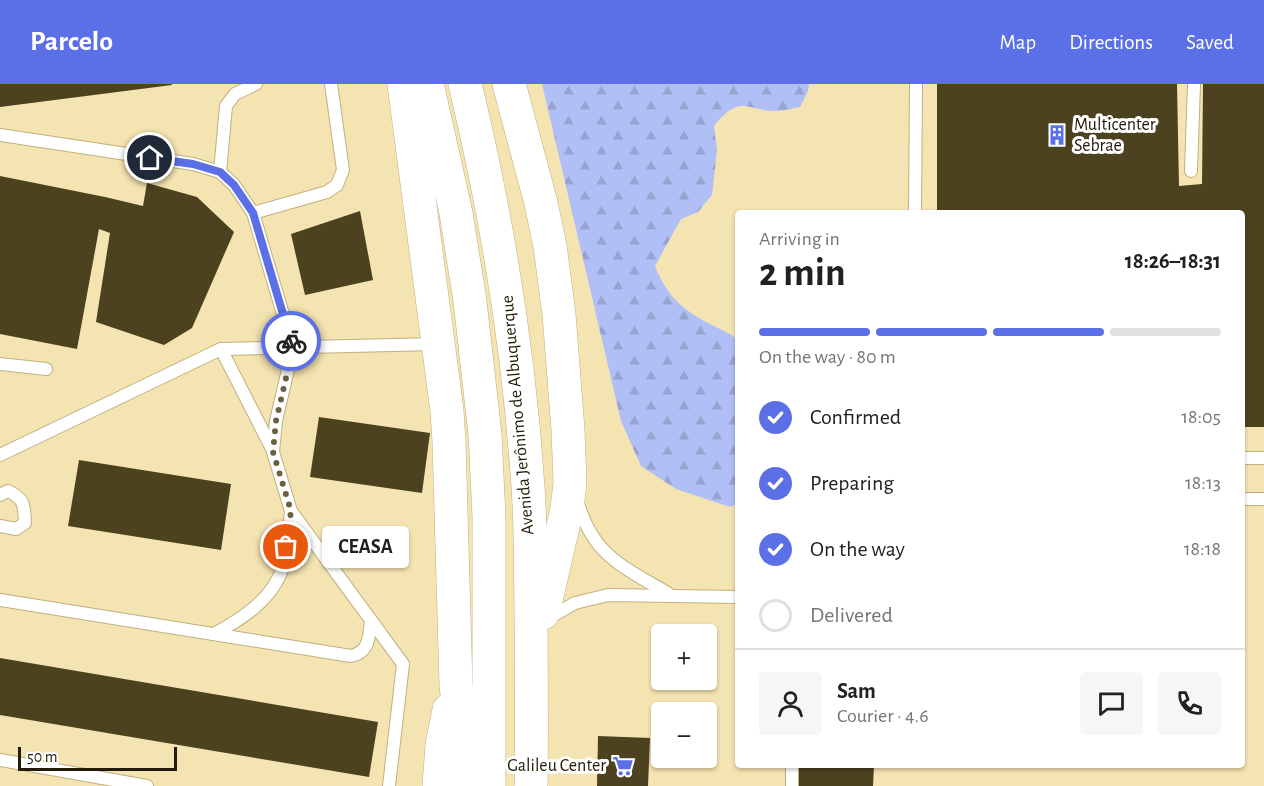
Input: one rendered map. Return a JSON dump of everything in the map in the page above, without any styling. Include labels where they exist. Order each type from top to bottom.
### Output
[{"type":"main road","points":[[404,84],[439,344],[449,442],[456,685],[468,786]]},
{"type":"main road","name":"Avenida Jerônimo de Albuquerque","points":[[428,84],[458,224],[470,301],[485,435],[489,518],[489,786]]},
{"type":"main road","name":"Avenida Jerônimo de Albuquerque","points":[[465,84],[496,223],[510,316],[523,432],[528,499],[531,786]]},
{"type":"main road","points":[[509,84],[541,203],[555,280],[568,430],[570,483],[567,509],[531,674]]},
{"type":"main road","points":[[439,786],[444,729],[456,685]]},
{"type":"lane","points":[[220,172],[226,106],[235,94],[256,84]]},
{"type":"lane","points":[[253,213],[327,192],[337,185],[344,170],[331,84]]},
{"type":"lane","points":[[915,210],[916,84]]},
{"type":"lane","points":[[1191,171],[1194,84]]},
{"type":"lane","points":[[0,135],[193,164],[220,172],[234,185],[253,213],[293,348],[276,421],[273,452]]},
{"type":"lane","points":[[0,455],[221,349],[439,344]]},
{"type":"lane","points":[[221,349],[273,452],[291,511],[403,664],[389,786]]},
{"type":"lane","points":[[0,364],[46,369]]},
{"type":"lane","points":[[1245,458],[1264,458]]},
{"type":"lane","points":[[570,483],[590,533],[604,551],[614,560],[670,595]]},
{"type":"lane","points":[[0,495],[8,491],[18,496],[24,504],[25,523],[16,530],[0,526]]},
{"type":"lane","points":[[1245,499],[1264,499]]},
{"type":"lane","points":[[214,634],[248,613],[272,586],[283,565],[291,511]]},
{"type":"lane","points":[[541,623],[575,603],[608,595],[735,597]]},
{"type":"lane","points":[[0,600],[351,656],[358,654],[368,643],[371,620]]},
{"type":"lane","points":[[0,760],[147,786]]},
{"type":"lane","points":[[792,768],[792,786]]},
{"type":"green space","points":[[542,84],[809,84],[800,107],[777,111],[737,107],[723,116],[714,126],[717,150],[712,195],[698,212],[681,219],[655,266],[671,295],[685,309],[735,338],[735,504],[730,507],[676,489],[641,466],[621,421]]},
{"type":"building","points":[[0,84],[172,84],[172,85],[0,107]]},
{"type":"building","name":"Multicenter Sebrae","points":[[937,84],[1177,84],[1179,186],[1202,184],[1203,84],[1264,84],[1264,427],[1245,427],[1245,210],[937,210]]},
{"type":"building","points":[[0,176],[143,206],[147,183],[197,197],[234,232],[192,328],[164,345],[96,322],[110,233],[99,229],[77,349],[0,334]]},
{"type":"building","points":[[360,211],[373,280],[305,295],[291,234]]},
{"type":"building","points":[[319,417],[430,433],[422,493],[310,477]]},
{"type":"building","points":[[79,460],[231,484],[221,550],[68,526]]},
{"type":"building","points":[[0,658],[378,722],[369,777],[0,715]]},
{"type":"building","name":"Galileu Center","points":[[598,736],[650,738],[648,786],[597,786]]},
{"type":"building","points":[[798,768],[874,768],[873,786],[798,786]]},
{"type":"way so far","points":[[286,547],[291,511],[273,452],[276,421],[293,348],[291,341]]},
{"type":"place","name":"Multicenter Sebrae","points":[[1057,135]]},
{"type":"place","name":"CEASA","points":[[286,547]]},
{"type":"place","name":"Galileu Center","points":[[623,766]]},
{"type":"route","points":[[150,158],[193,164],[220,172],[234,185],[253,213],[291,341]]}]
